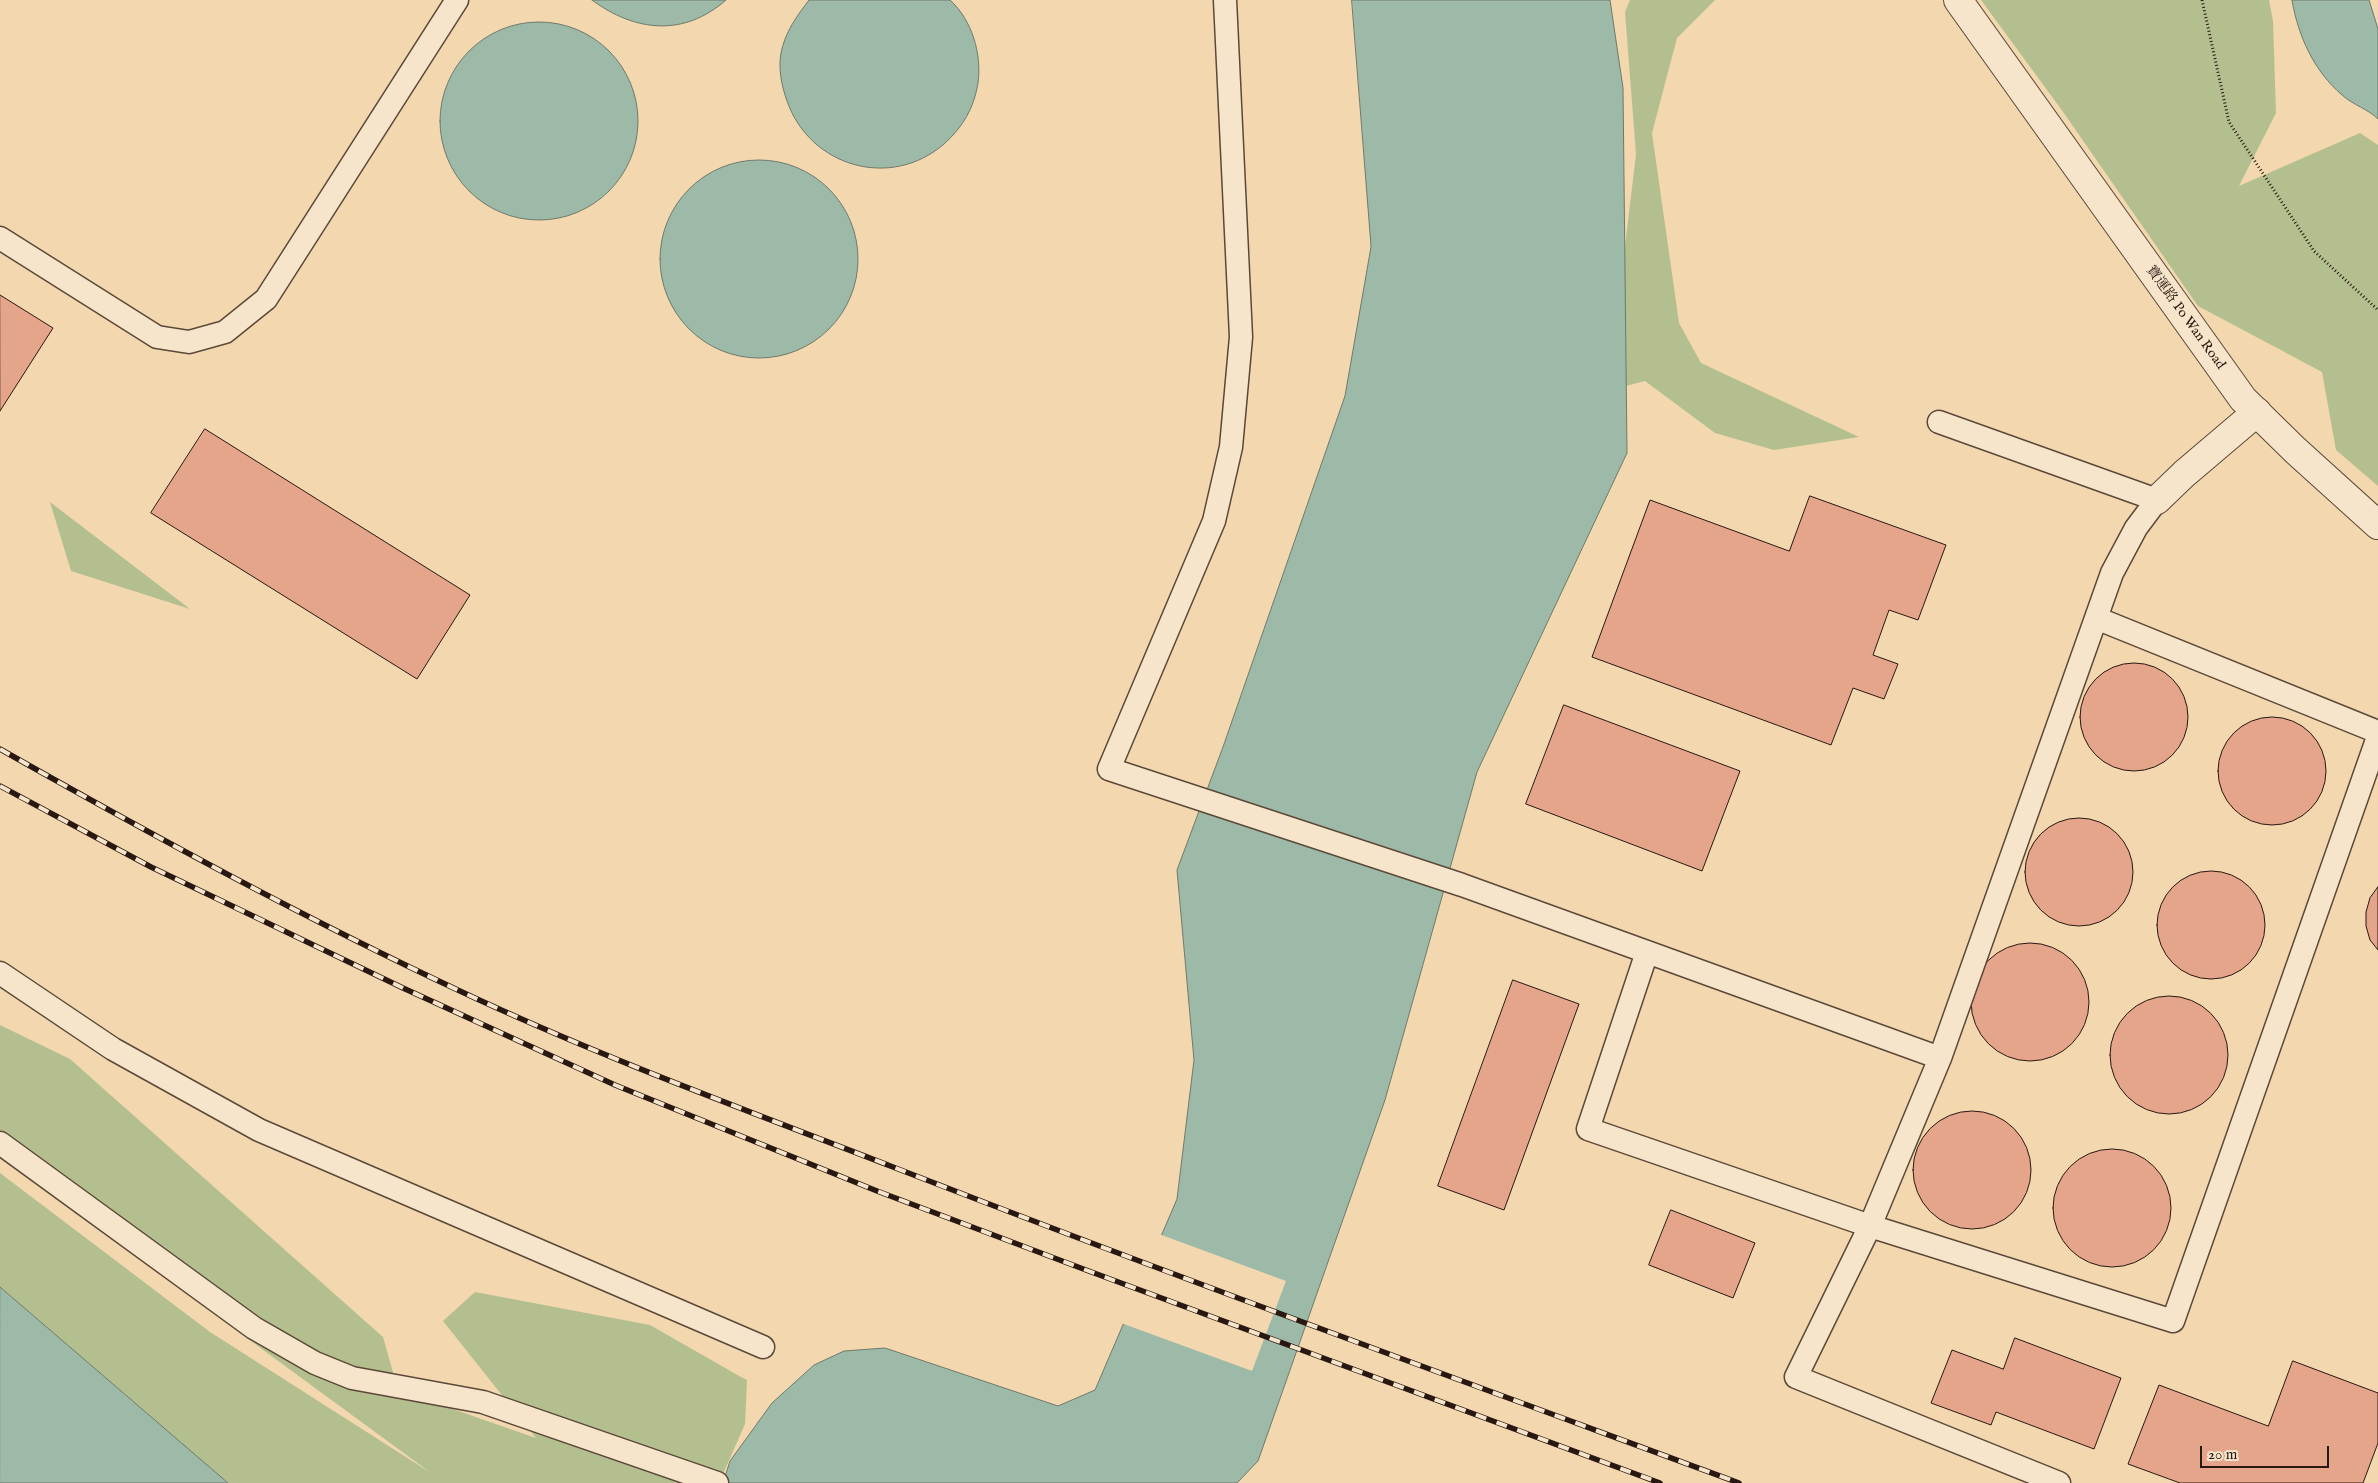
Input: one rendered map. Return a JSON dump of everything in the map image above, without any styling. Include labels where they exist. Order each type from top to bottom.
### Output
[{"type":"street","name":"寶運路 Po Wan Road","points":[[1958,0],[2238,391],[2295,450],[2378,525]]},
{"type":"street","name":"寶運路 Po Wan Road","points":[[1975,0],[2019,86]]},
{"type":"street","points":[[2157,500],[2184,474],[2257,412]]},
{"type":"lane","points":[[0,238],[157,336],[189,342],[225,332],[266,299],[457,0]]},
{"type":"lane","points":[[1225,0],[1241,337],[1231,446],[1214,521],[1109,769],[1462,885],[1940,1058]]},
{"type":"lane","points":[[1939,422],[2157,500],[2136,528],[2112,573],[1940,1058],[1870,1226],[1796,1377],[2059,1483]]},
{"type":"lane","points":[[2096,618],[2378,732]]},
{"type":"lane","points":[[1646,952],[1588,1129],[1870,1226],[2174,1321],[2378,736]]},
{"type":"lane","points":[[0,972],[113,1049],[259,1130],[763,1347]]},
{"type":"lane","points":[[0,1143],[254,1328],[316,1363],[352,1378],[483,1402],[693,1473],[717,1483]]},
{"type":"path","points":[[2202,0],[2230,122],[2314,251],[2378,310]]},
{"type":"shaded area","points":[[592,0],[726,0],[710,12],[693,20],[676,25],[659,26],[625,19],[608,11]]},
{"type":"shaded area","points":[[809,0],[950,0],[958,8],[970,27],[977,49],[979,72],[974,101],[967,116],[951,138],[923,158],[900,166],[877,168],[854,164],[833,156],[814,142],[798,124],[787,101],[780,72],[781,53],[785,38]]},
{"type":"shaded area","points":[[1352,0],[1610,0],[1623,88],[1627,453],[1477,772],[1385,1100],[1258,1461],[1237,1483],[723,1483],[730,1461],[772,1403],[814,1365],[844,1351],[885,1348],[1058,1406],[1095,1390],[1177,1199],[1194,1060],[1177,870],[1223,747],[1345,396],[1371,247]]},
{"type":"shaded area","points":[[1630,0],[1715,0],[1677,38],[1652,133],[1679,323],[1701,363],[1859,437],[1774,450],[1715,433],[1645,381],[1618,388],[1619,297],[1636,154],[1625,12]]},
{"type":"shaded area","points":[[1981,0],[2269,0],[2273,21],[2276,113],[2239,186],[2360,133],[2378,145],[2378,486],[2336,450],[2322,372],[2198,306],[2061,109]]},
{"type":"shaded area","points":[[2292,0],[2369,0],[2378,29],[2378,119],[2346,98],[2332,86],[2315,64],[2298,27]]},
{"type":"shaded area","points":[[539,22],[568,26],[586,34],[609,51],[626,74],[634,92],[638,121],[634,150],[626,168],[609,191],[586,208],[568,216],[539,220],[510,216],[492,208],[469,191],[452,168],[444,150],[440,121],[444,92],[452,74],[469,51],[492,34],[510,26]]},
{"type":"shaded area","points":[[759,160],[788,164],[806,172],[829,189],[846,212],[854,230],[858,259],[854,288],[846,306],[829,329],[806,346],[788,354],[759,358],[730,354],[712,346],[689,329],[672,306],[664,288],[660,259],[664,230],[672,212],[689,189],[712,172],[730,164]]},
{"type":"shaded area","points":[[50,502],[190,609],[71,571]]},
{"type":"shaded area","points":[[0,1025],[70,1059],[383,1337],[398,1390],[536,1438],[443,1321],[475,1292],[650,1325],[747,1380],[745,1424],[719,1483],[228,1483],[0,1287],[0,1173],[210,1332],[431,1473],[0,1157]]},
{"type":"shaded area","points":[[0,1287],[228,1483],[0,1483]]},
{"type":"pier","points":[[1159,1234],[1286,1281],[1252,1371],[1121,1323]]},
{"type":"building","points":[[0,295],[53,328],[0,411]]},
{"type":"building","points":[[205,429],[470,595],[417,679],[151,513]]},
{"type":"building","points":[[1810,496],[1946,545],[1918,620],[1889,610],[1873,655],[1898,664],[1884,699],[1853,688],[1831,745],[1592,657],[1650,500],[1789,551]]},
{"type":"building","points":[[2134,663],[2155,667],[2172,679],[2184,696],[2188,717],[2184,738],[2172,755],[2155,767],[2134,771],[2113,767],[2096,755],[2084,738],[2080,717],[2084,696],[2096,679],[2113,667]]},
{"type":"building","points":[[1564,705],[1740,771],[1702,871],[1526,804]]},
{"type":"building","points":[[2272,717],[2293,721],[2310,733],[2322,750],[2326,771],[2322,792],[2310,809],[2293,821],[2272,825],[2251,821],[2234,809],[2222,792],[2218,771],[2222,750],[2234,733],[2251,721]]},
{"type":"building","points":[[2079,818],[2100,822],[2117,834],[2129,851],[2133,872],[2129,893],[2117,910],[2100,922],[2079,926],[2058,922],[2041,910],[2029,893],[2025,872],[2029,851],[2041,834],[2058,822]]},
{"type":"building","points":[[2211,871],[2232,875],[2249,887],[2261,904],[2265,925],[2261,946],[2249,963],[2232,975],[2211,979],[2190,975],[2173,963],[2161,946],[2157,925],[2161,904],[2173,887],[2190,875]]},
{"type":"building","points":[[2378,887],[2378,950],[2370,940],[2366,926],[2366,912],[2370,898]]},
{"type":"building","points":[[2030,943],[2053,947],[2072,960],[2085,979],[2089,1002],[2085,1025],[2072,1044],[2053,1057],[2030,1061],[2007,1057],[1988,1044],[1975,1025],[1971,1002],[1975,979],[1988,960],[2007,947]]},
{"type":"building","points":[[1513,980],[1579,1004],[1504,1210],[1438,1186]]},
{"type":"building","points":[[2169,996],[2192,1000],[2211,1013],[2224,1032],[2228,1055],[2224,1078],[2211,1097],[2192,1110],[2169,1114],[2146,1110],[2127,1097],[2114,1078],[2110,1055],[2114,1032],[2127,1013],[2146,1000]]},
{"type":"building","points":[[1972,1111],[1984,1112],[1995,1116],[2014,1128],[2026,1147],[2030,1158],[2030,1182],[2026,1193],[2014,1212],[1995,1224],[1984,1228],[1972,1229],[1960,1228],[1949,1224],[1930,1212],[1918,1193],[1914,1182],[1913,1170],[1914,1158],[1918,1147],[1930,1128],[1949,1116],[1960,1112]]},
{"type":"building","points":[[2112,1149],[2135,1153],[2154,1166],[2167,1185],[2171,1208],[2167,1231],[2154,1250],[2135,1263],[2112,1267],[2089,1263],[2070,1250],[2057,1231],[2053,1208],[2057,1185],[2070,1166],[2089,1153]]},
{"type":"building","points":[[1671,1210],[1755,1243],[1733,1298],[1649,1265]]},
{"type":"building","points":[[2015,1338],[2121,1378],[2094,1449],[1996,1412],[1991,1425],[1931,1403],[1952,1350],[2003,1369]]},
{"type":"building","points":[[2293,1361],[2378,1393],[2378,1443],[2363,1483],[2180,1483],[2128,1464],[2159,1385],[2268,1426]]},
{"type":"railway","points":[[0,749],[171,844],[345,935],[462,992],[622,1062],[1104,1248],[1739,1483]]},
{"type":"railway","points":[[0,786],[151,867],[403,988],[615,1085],[877,1191],[1660,1483]]}]
